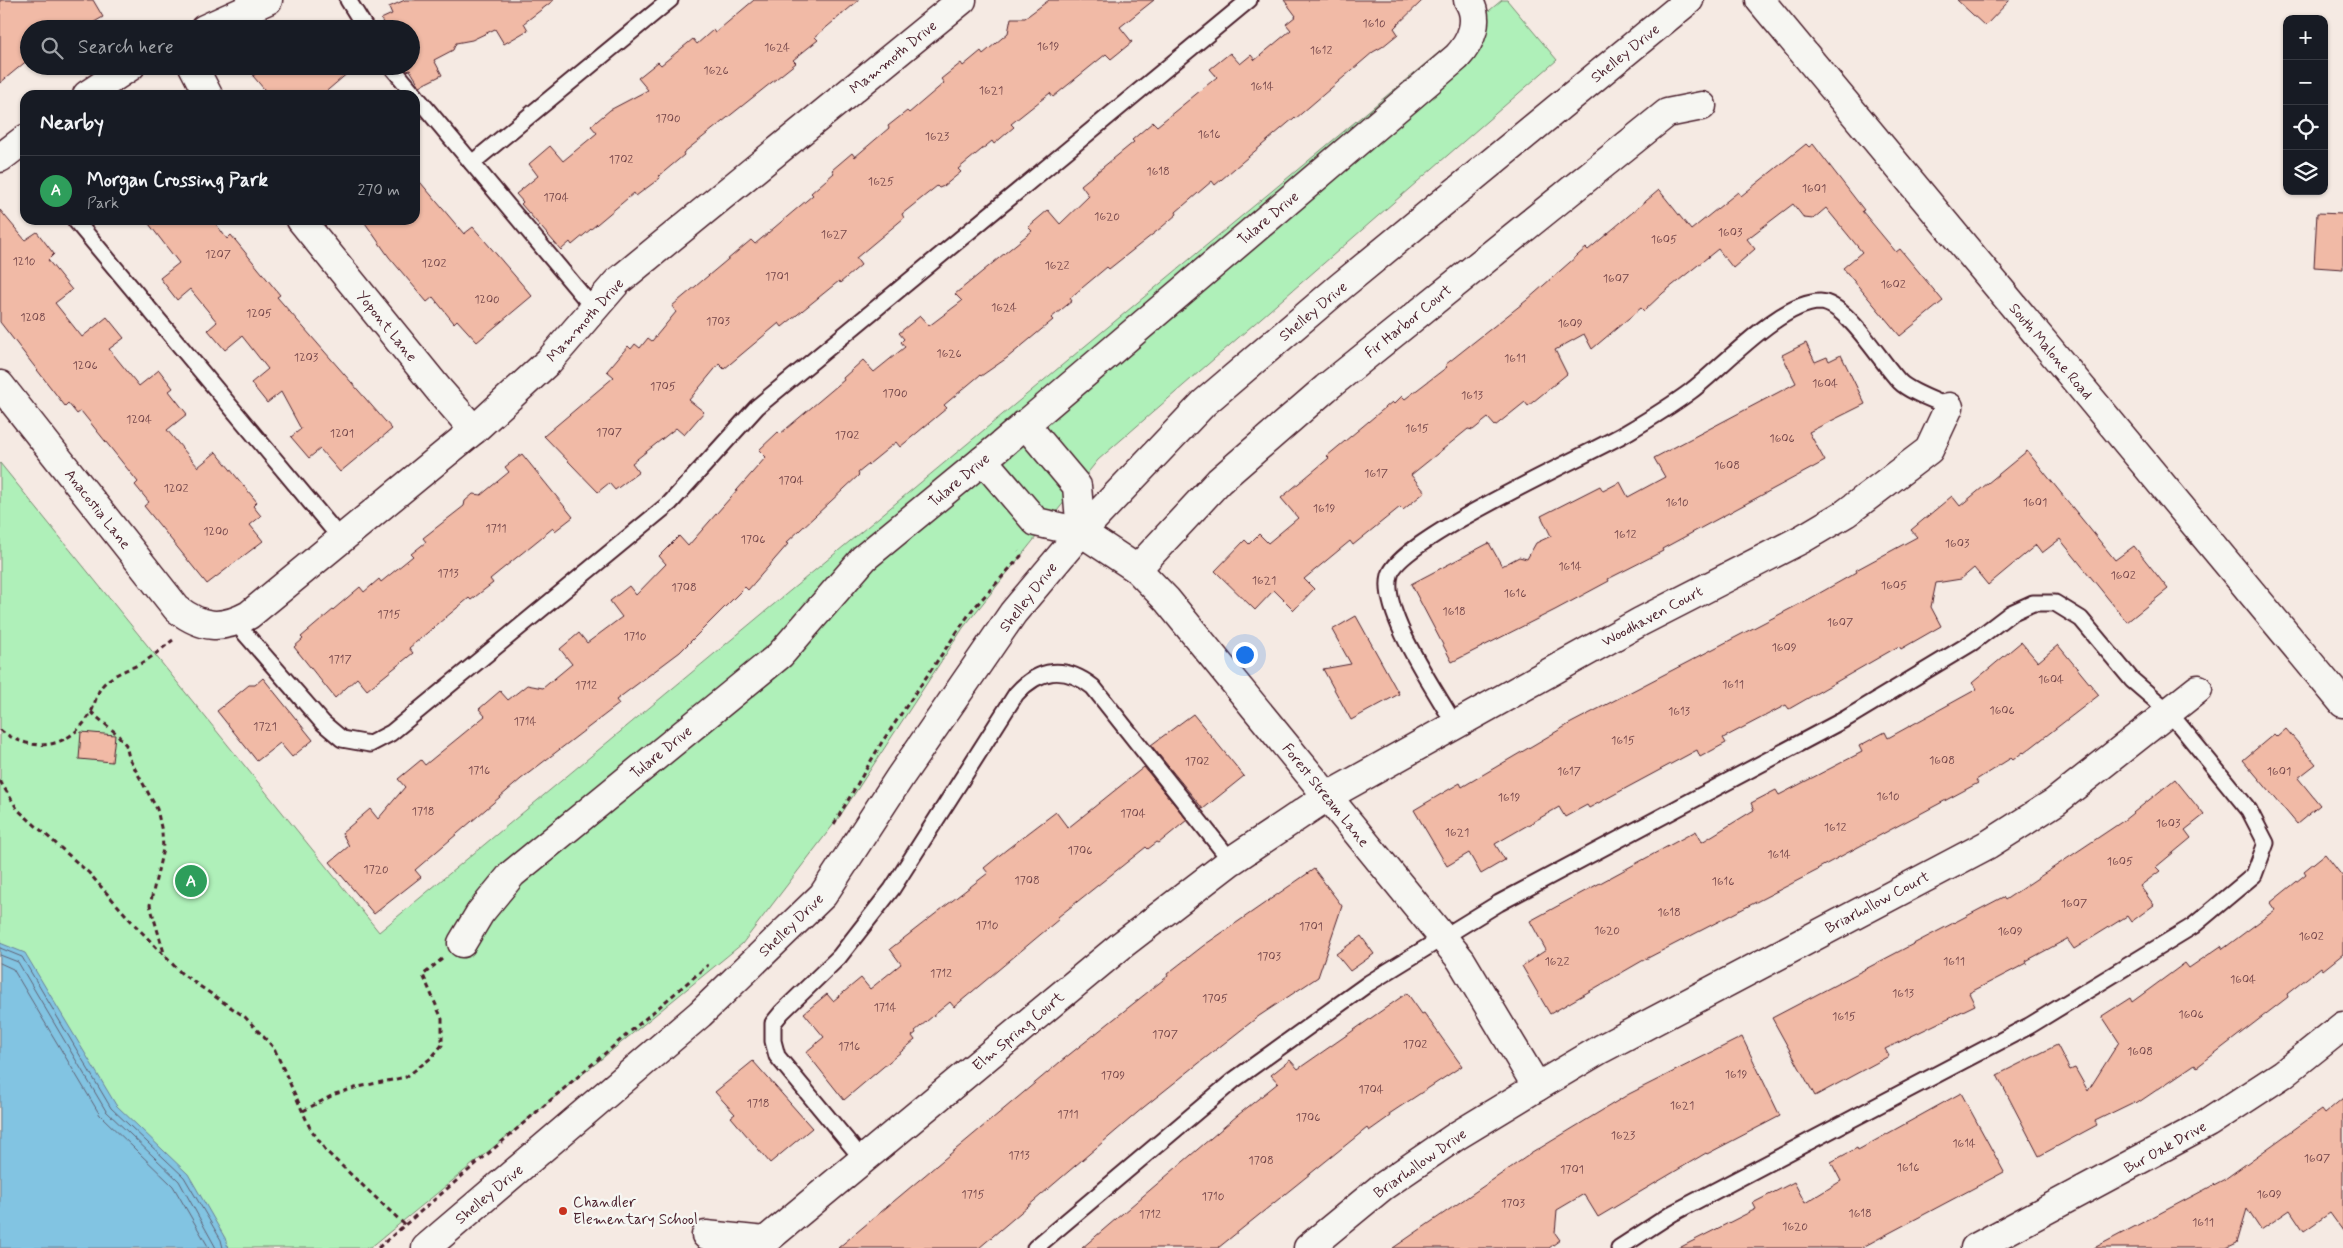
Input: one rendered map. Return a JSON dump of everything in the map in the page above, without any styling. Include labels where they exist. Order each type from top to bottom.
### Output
[{"type":"street","points":[[224,20],[268,0]]},
{"type":"street","name":"Mammoth Drive","points":[[201,623],[220,625],[235,622],[249,615],[474,430],[549,361],[617,282],[962,0]]},
{"type":"street","name":"Shelley Drive","points":[[426,1248],[700,1014],[823,895],[900,777],[1013,613],[1081,532],[1204,403],[1348,281],[1689,0]]},
{"type":"street","name":"South Malone Road","points":[[1760,0],[2343,703]]},
{"type":"street","name":"Tulare Drive","points":[[462,943],[480,913],[512,874],[780,655],[864,558],[983,460],[1457,57],[1467,46],[1472,33],[1474,18],[1471,1]]},
{"type":"street","points":[[95,90],[117,75]]},
{"type":"street","points":[[197,75],[205,90]]},
{"type":"street","name":"Fir Harbor Court","points":[[1137,569],[1219,481],[1326,388],[1667,113],[1702,106]]},
{"type":"street","name":"Yopont Lane","points":[[305,225],[474,430]]},
{"type":"street","name":"Anacostia Lane","points":[[0,385],[177,609],[201,623]]},
{"type":"street","name":"Woodhaven Court","points":[[1328,796],[1640,622],[1802,539],[1846,513],[1928,450],[1950,407]]},
{"type":"street","points":[[1025,424],[1077,486],[1081,532]]},
{"type":"street","name":"Forest Stream Lane","points":[[983,460],[1036,522],[1081,532],[1137,569],[1167,600],[1460,960],[1537,1087]]},
{"type":"street","name":"Briarhollow Court","points":[[1537,1087],[1601,1049],[1988,844],[2055,802],[2198,689]]},
{"type":"street","name":"Elm Spring Court","points":[[706,1235],[765,1241],[1123,944],[1232,861],[1328,796]]},
{"type":"street","name":"Bur Oak Drive","points":[[1975,1248],[2208,1123],[2283,1074],[2343,1026]]},
{"type":"street","name":"Briarhollow Drive","points":[[1308,1248],[1382,1188],[1458,1135],[1537,1087]]},
{"type":"lane","points":[[348,0],[360,20]]},
{"type":"lane","points":[[472,163],[670,0]]},
{"type":"lane","points":[[235,622],[323,723],[342,739],[370,744],[391,733],[670,502],[757,407],[1249,0]]},
{"type":"lane","points":[[398,75],[411,90]]},
{"type":"lane","points":[[420,101],[594,309]]},
{"type":"lane","points":[[79,225],[341,539]]},
{"type":"lane","points":[[1455,725],[1398,624],[1388,593],[1390,573],[1404,554],[1434,535],[1539,477],[1626,433],[1691,391],[1778,318],[1803,305],[1821,302],[1841,311],[1901,384],[1950,407]]},
{"type":"lane","points":[[1035,1248],[1234,1080],[1369,982],[1499,903],[1847,718],[1974,642],[2011,613],[2033,603],[2055,603],[2081,619],[2132,680],[2168,712],[2249,810],[2266,843],[2254,876],[2193,926],[2029,1026],[1673,1213],[1619,1248]]},
{"type":"lane","points":[[864,1160],[777,1056],[773,1041],[773,1023],[839,957],[892,889],[1016,694],[1025,683],[1038,676],[1053,672],[1068,673],[1082,678],[1093,687],[1232,861]]},
{"type":"path","points":[[830,831],[887,735],[972,610],[1021,556],[1019,550]]},
{"type":"path","points":[[0,730],[24,744],[44,745],[62,742],[73,736],[91,712],[101,686],[116,673],[143,662],[201,623]]},
{"type":"path","points":[[91,712],[117,734],[126,745],[129,758],[157,809],[162,832],[163,849],[150,906],[165,956]]},
{"type":"path","points":[[0,781],[18,810],[89,873],[182,974],[245,1017],[274,1048],[310,1128],[326,1152],[405,1224]]},
{"type":"path","points":[[303,1111],[343,1092],[406,1077],[431,1058],[442,1045],[442,1018],[422,975],[462,943]]},
{"type":"path","points":[[378,1248],[713,961]]},
{"type":"green space","points":[[1502,0],[1507,0],[1557,60],[1098,460],[963,628],[840,816],[742,944],[370,1248],[0,1248],[0,463],[379,932]]},
{"type":"water","points":[[0,943],[25,953],[116,1105],[188,1174],[225,1238],[228,1248],[0,1248]]},
{"type":"building","points":[[0,0],[93,0],[103,17],[98,20],[20,20],[20,66],[0,83]]},
{"type":"building","points":[[405,0],[554,0],[524,23],[528,30],[504,44],[495,29],[472,40],[456,43],[453,50],[434,60],[442,75],[420,86],[413,75],[420,75],[420,20],[382,20],[392,14],[389,7]]},
{"type":"building","points":[[754,0],[859,0],[815,37],[818,40],[793,60],[796,63],[683,153],[684,155],[659,176],[660,178],[636,196],[634,193],[572,245],[570,242],[561,250],[521,204],[523,202],[516,194],[538,176],[529,164],[550,146],[563,161],[597,133],[591,126],[610,110],[648,90],[638,78],[658,62],[661,65],[693,39],[697,44],[713,30],[715,33]]},
{"type":"building","points":[[1049,0],[1154,0],[1120,27],[1132,42],[1111,59],[1106,54],[1053,97],[1050,93],[1011,124],[1014,127],[994,144],[992,141],[958,169],[961,172],[944,186],[939,188],[937,186],[902,214],[904,218],[856,258],[861,265],[840,283],[839,281],[782,327],[779,323],[724,369],[719,364],[689,400],[704,412],[684,435],[676,428],[632,463],[639,472],[615,490],[609,483],[598,492],[544,436],[614,377],[607,371],[628,346],[631,349],[635,344],[640,348],[648,338],[652,341],[676,312],[672,306],[751,240],[755,244],[813,195],[811,193],[834,173],[832,170],[852,153],[855,157],[889,128],[888,126],[907,111],[909,113],[944,83],[941,79],[961,63],[963,66],[981,51],[983,54],[1008,33],[1011,18],[1025,18]]},
{"type":"building","points":[[1284,0],[1423,0],[1394,28],[1398,34],[1373,52],[1215,185],[1212,181],[1176,212],[1177,214],[1162,227],[1109,269],[1107,267],[1070,298],[1072,301],[1051,318],[1053,320],[1007,358],[980,375],[944,405],[947,408],[900,447],[896,442],[858,473],[859,475],[786,543],[788,544],[748,590],[745,587],[680,652],[616,700],[619,704],[521,779],[415,870],[421,877],[374,914],[330,862],[349,846],[342,833],[370,809],[378,819],[405,787],[398,779],[421,760],[425,765],[485,716],[479,709],[500,691],[508,700],[527,685],[543,688],[572,664],[560,649],[579,633],[587,643],[622,617],[610,601],[629,586],[636,595],[666,564],[659,556],[679,536],[688,546],[766,457],[759,450],[778,432],[780,434],[844,380],[843,378],[863,360],[874,372],[905,347],[901,342],[904,339],[899,333],[920,316],[929,326],[962,301],[955,294],[1032,231],[1028,227],[1048,210],[1060,224],[1089,196],[1081,185],[1134,142],[1132,140],[1153,122],[1157,126],[1217,77],[1210,69],[1230,53],[1240,64],[1251,55],[1255,60],[1291,30],[1286,24],[1296,16]]},
{"type":"building","points":[[1957,0],[2010,0],[1985,26]]},
{"type":"building","points":[[345,75],[328,90],[265,90],[253,76]]},
{"type":"building","points":[[1806,144],[1809,147],[1813,144],[1864,210],[1862,211],[1896,252],[1900,249],[1943,301],[1900,336],[1843,268],[1862,252],[1826,208],[1813,219],[1804,218],[1793,204],[1747,239],[1755,249],[1733,268],[1718,249],[1663,293],[1644,311],[1641,308],[1592,349],[1584,334],[1555,350],[1567,374],[1528,406],[1525,402],[1495,426],[1488,418],[1473,430],[1468,429],[1411,475],[1425,492],[1403,510],[1400,507],[1353,545],[1350,541],[1304,579],[1314,589],[1294,610],[1274,590],[1255,610],[1215,571],[1245,540],[1249,544],[1259,534],[1268,543],[1298,518],[1281,498],[1329,458],[1327,456],[1392,402],[1394,404],[1402,396],[1405,399],[1447,367],[1445,365],[1527,300],[1586,248],[1588,250],[1659,190],[1691,230],[1738,192],[1741,196]]},
{"type":"building","points":[[420,182],[464,234],[473,227],[532,296],[477,342],[457,320],[454,323],[433,297],[427,302],[389,257],[367,225],[420,225]]},
{"type":"building","points":[[0,210],[25,240],[37,232],[54,254],[48,260],[72,290],[55,303],[82,337],[107,317],[124,338],[109,349],[139,386],[159,370],[173,388],[169,391],[187,414],[167,430],[198,467],[216,452],[257,502],[253,506],[261,516],[250,525],[263,541],[207,584],[144,506],[149,502],[135,485],[138,482],[81,411],[77,414],[68,403],[65,406],[0,322]]},
{"type":"building","points":[[2317,213],[2343,214],[2343,269],[2314,267]]},
{"type":"building","points":[[150,225],[217,225],[227,239],[231,235],[280,295],[277,297],[392,429],[340,472],[320,449],[309,458],[291,437],[301,429],[281,392],[267,403],[251,383],[268,369],[242,336],[225,350],[208,330],[217,322],[190,289],[177,300],[160,278],[179,263]]},
{"type":"building","points":[[1806,343],[1815,362],[1827,357],[1829,361],[1841,355],[1865,404],[1809,432],[1825,461],[1662,549],[1663,551],[1608,579],[1609,581],[1452,662],[1411,584],[1489,543],[1502,566],[1519,557],[1527,559],[1536,543],[1551,536],[1541,516],[1600,486],[1603,491],[1620,482],[1628,497],[1665,477],[1654,458],[1796,383],[1782,355]]},
{"type":"building","points":[[2027,451],[2115,560],[2134,546],[2168,589],[2127,622],[2060,539],[2042,553],[2036,545],[1988,585],[1974,568],[1961,579],[1936,583],[1931,607],[1941,626],[1901,649],[1899,646],[1789,709],[1786,705],[1723,738],[1726,743],[1700,757],[1697,750],[1589,808],[1587,805],[1565,817],[1559,807],[1495,844],[1505,860],[1481,874],[1469,853],[1447,866],[1414,810],[1460,783],[1462,787],[1571,723],[1811,598],[1857,572],[1856,570],[1917,537],[1911,530],[1952,496],[1960,506]]},
{"type":"building","points":[[522,454],[573,517],[555,531],[553,528],[490,579],[493,583],[471,600],[469,598],[409,648],[413,653],[367,690],[357,678],[335,698],[294,647],[303,639],[301,637],[360,587],[364,592],[379,579],[381,582],[413,556],[411,554],[426,542],[423,538],[464,506],[465,501],[473,494],[481,495],[509,472],[505,467]]},
{"type":"building","points":[[1356,616],[1399,694],[1351,720],[1323,669],[1351,664],[1332,630]]},
{"type":"building","points":[[2021,642],[2038,662],[2058,645],[2099,695],[2024,753],[2013,760],[2011,758],[1976,780],[1978,783],[1818,870],[1642,961],[1550,1014],[1522,966],[1546,950],[1530,921],[1696,831],[1702,842],[1754,810],[1751,803],[1776,790],[1779,795],[1862,752],[1859,746],[1885,732],[1888,738],[1977,689],[1972,683]]},
{"type":"building","points":[[263,678],[313,740],[292,757],[280,743],[257,761],[217,711],[249,685],[255,685]]},
{"type":"building","points":[[1193,714],[1244,776],[1203,809],[1151,745]]},
{"type":"building","points":[[2286,729],[2316,764],[2298,778],[2320,805],[2297,824],[2243,760],[2274,734],[2277,737]]},
{"type":"building","points":[[81,732],[115,735],[112,762],[79,759]]},
{"type":"building","points":[[1144,767],[1187,820],[1159,843],[1157,842],[1148,849],[1146,847],[1058,917],[1059,919],[954,1007],[950,1002],[915,1031],[916,1033],[912,1036],[915,1040],[844,1100],[806,1052],[824,1037],[804,1013],[827,994],[833,1001],[861,978],[870,989],[901,964],[890,949],[988,873],[984,868],[1006,850],[1056,812],[1068,828]]},
{"type":"building","points":[[2175,779],[2204,815],[2185,830],[2191,838],[2156,867],[2160,871],[2140,886],[2154,905],[2131,922],[2127,916],[2074,949],[2067,939],[2026,961],[2027,963],[1969,993],[1975,1005],[1885,1049],[1889,1056],[1815,1096],[1772,1018],[2003,897],[2005,900],[2123,821]]},
{"type":"building","points":[[2325,854],[2343,877],[2343,954],[2323,970],[2321,967],[2287,994],[2288,997],[2197,1067],[2195,1064],[2136,1104],[2134,1102],[2095,1121],[2097,1125],[2039,1156],[1997,1075],[2057,1045],[2070,1070],[2075,1068],[2088,1091],[2119,1042],[2102,1016],[2130,998],[2132,1002],[2185,963],[2189,968],[2221,946],[2223,949],[2275,910],[2270,903],[2306,874],[2304,871]]},
{"type":"building","points":[[1314,869],[1342,906],[1318,977],[1259,1016],[1144,1107],[979,1248],[838,1248],[1060,1062],[1168,976],[1167,974],[1203,946]]},
{"type":"building","points":[[1361,936],[1374,954],[1350,971],[1336,954]]},
{"type":"building","points":[[1407,993],[1422,1014],[1424,1013],[1462,1066],[1389,1114],[1390,1116],[1369,1131],[1367,1128],[1218,1248],[1082,1248],[1278,1083],[1271,1075],[1290,1060],[1298,1069]]},
{"type":"building","points":[[1742,1037],[1780,1116],[1706,1153],[1598,1217],[1584,1194],[1557,1210],[1555,1233],[1560,1240],[1549,1248],[1393,1248],[1532,1153],[1629,1094]]},
{"type":"building","points":[[753,1061],[812,1128],[770,1163],[731,1117],[735,1114],[715,1092]]},
{"type":"building","points":[[1961,1093],[2004,1172],[1861,1248],[1679,1248],[1756,1209],[1753,1203],[1794,1182],[1805,1203],[1841,1181],[1831,1162],[1857,1148],[1858,1150]]},
{"type":"building","points":[[2343,1098],[2343,1231],[2330,1213],[2304,1231],[2290,1210],[2261,1230],[2247,1209],[2237,1243],[2226,1248],[2094,1248],[2225,1179],[2321,1110],[2324,1114]]},
{"type":"place","name":"Morgan Crossing Park","points":[[191,881]]},
{"type":"place","name":"Chandler Elementary School","points":[[563,1211]]}]
